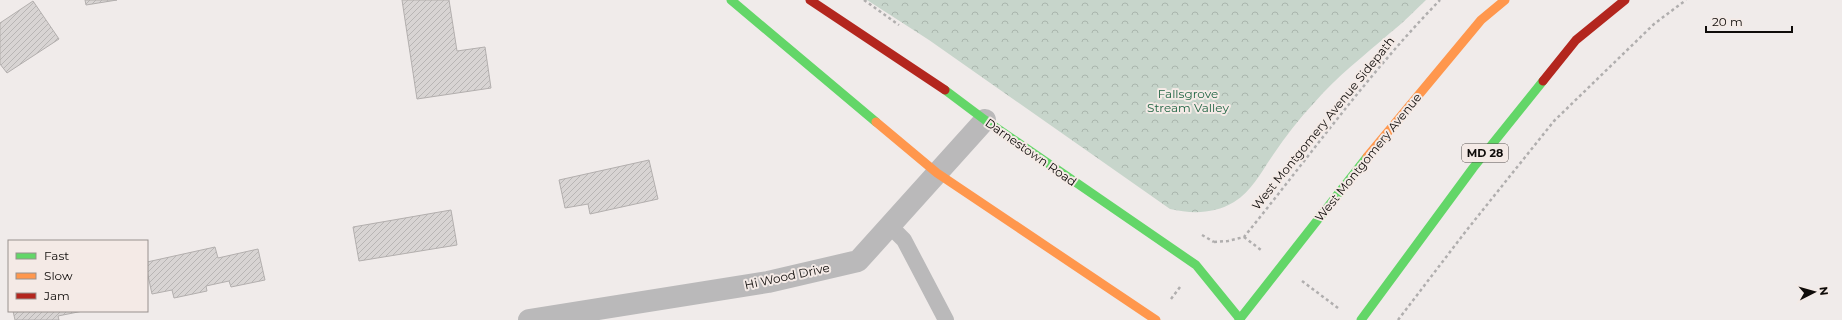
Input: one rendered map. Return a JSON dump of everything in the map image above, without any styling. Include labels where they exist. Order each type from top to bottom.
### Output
[{"type":"main road","points":[[731,0],[937,173],[1156,320]]},
{"type":"main road","name":"Darnestown Road","points":[[810,0],[939,85],[985,120],[1196,266],[1240,320]]},
{"type":"main road","name":"West Montgomery Avenue","points":[[1240,320],[1368,156],[1481,20],[1505,0]]},
{"type":"main road","name":"MD 28","points":[[1361,320],[1473,168],[1576,40],[1625,0]]},
{"type":"street","name":"Hi Wood Drive","points":[[529,320],[768,282],[858,261],[985,120]]},
{"type":"lane","points":[[890,226],[904,240],[946,320]]},
{"type":"path","name":"West Montgomery Avenue Sidepath","points":[[1214,242],[1228,242],[1244,237],[1342,112],[1401,40],[1440,0]]},
{"type":"path","points":[[1398,320],[1554,120],[1654,24],[1686,0]]},
{"type":"path","points":[[1305,283],[1337,307]]},
{"type":"path","points":[[1168,303],[1180,287]]},
{"type":"green space","name":"Fallsgrove Stream Valley","points":[[867,0],[1426,0],[1341,75],[1323,93],[1292,128],[1256,181],[1240,198],[1219,209],[1203,212],[1186,212],[1170,209],[929,40]]},
{"type":"building","points":[[85,0],[117,0],[86,5]]},
{"type":"building","points":[[402,0],[449,0],[457,51],[485,47],[491,88],[417,99]]},
{"type":"building","points":[[33,1],[59,39],[7,73],[0,64],[0,23]]},
{"type":"building","points":[[649,160],[658,199],[590,214],[588,204],[565,208],[559,180]]},
{"type":"building","points":[[451,210],[457,245],[359,261],[353,227]]},
{"type":"building","points":[[215,247],[218,258],[258,249],[265,280],[231,287],[229,281],[206,286],[207,291],[174,298],[172,290],[152,294],[148,276],[148,262]]},
{"type":"building","points":[[13,312],[78,312],[58,316],[59,320],[15,320]]},
{"type":"traffic: fast","points":[[731,0],[876,122]]},
{"type":"traffic: fast","points":[[1361,320],[1473,168],[1543,81]]},
{"type":"traffic: fast","points":[[945,90],[985,120],[1196,265],[1240,319]]},
{"type":"traffic: fast","points":[[1239,320],[1367,157]]},
{"type":"traffic: slow","points":[[1367,157],[1481,20],[1505,0]]},
{"type":"traffic: slow","points":[[876,122],[937,173],[1156,320]]},
{"type":"traffic: jam","points":[[810,0],[945,90]]},
{"type":"traffic: jam","points":[[1543,81],[1576,40],[1625,0]]}]
